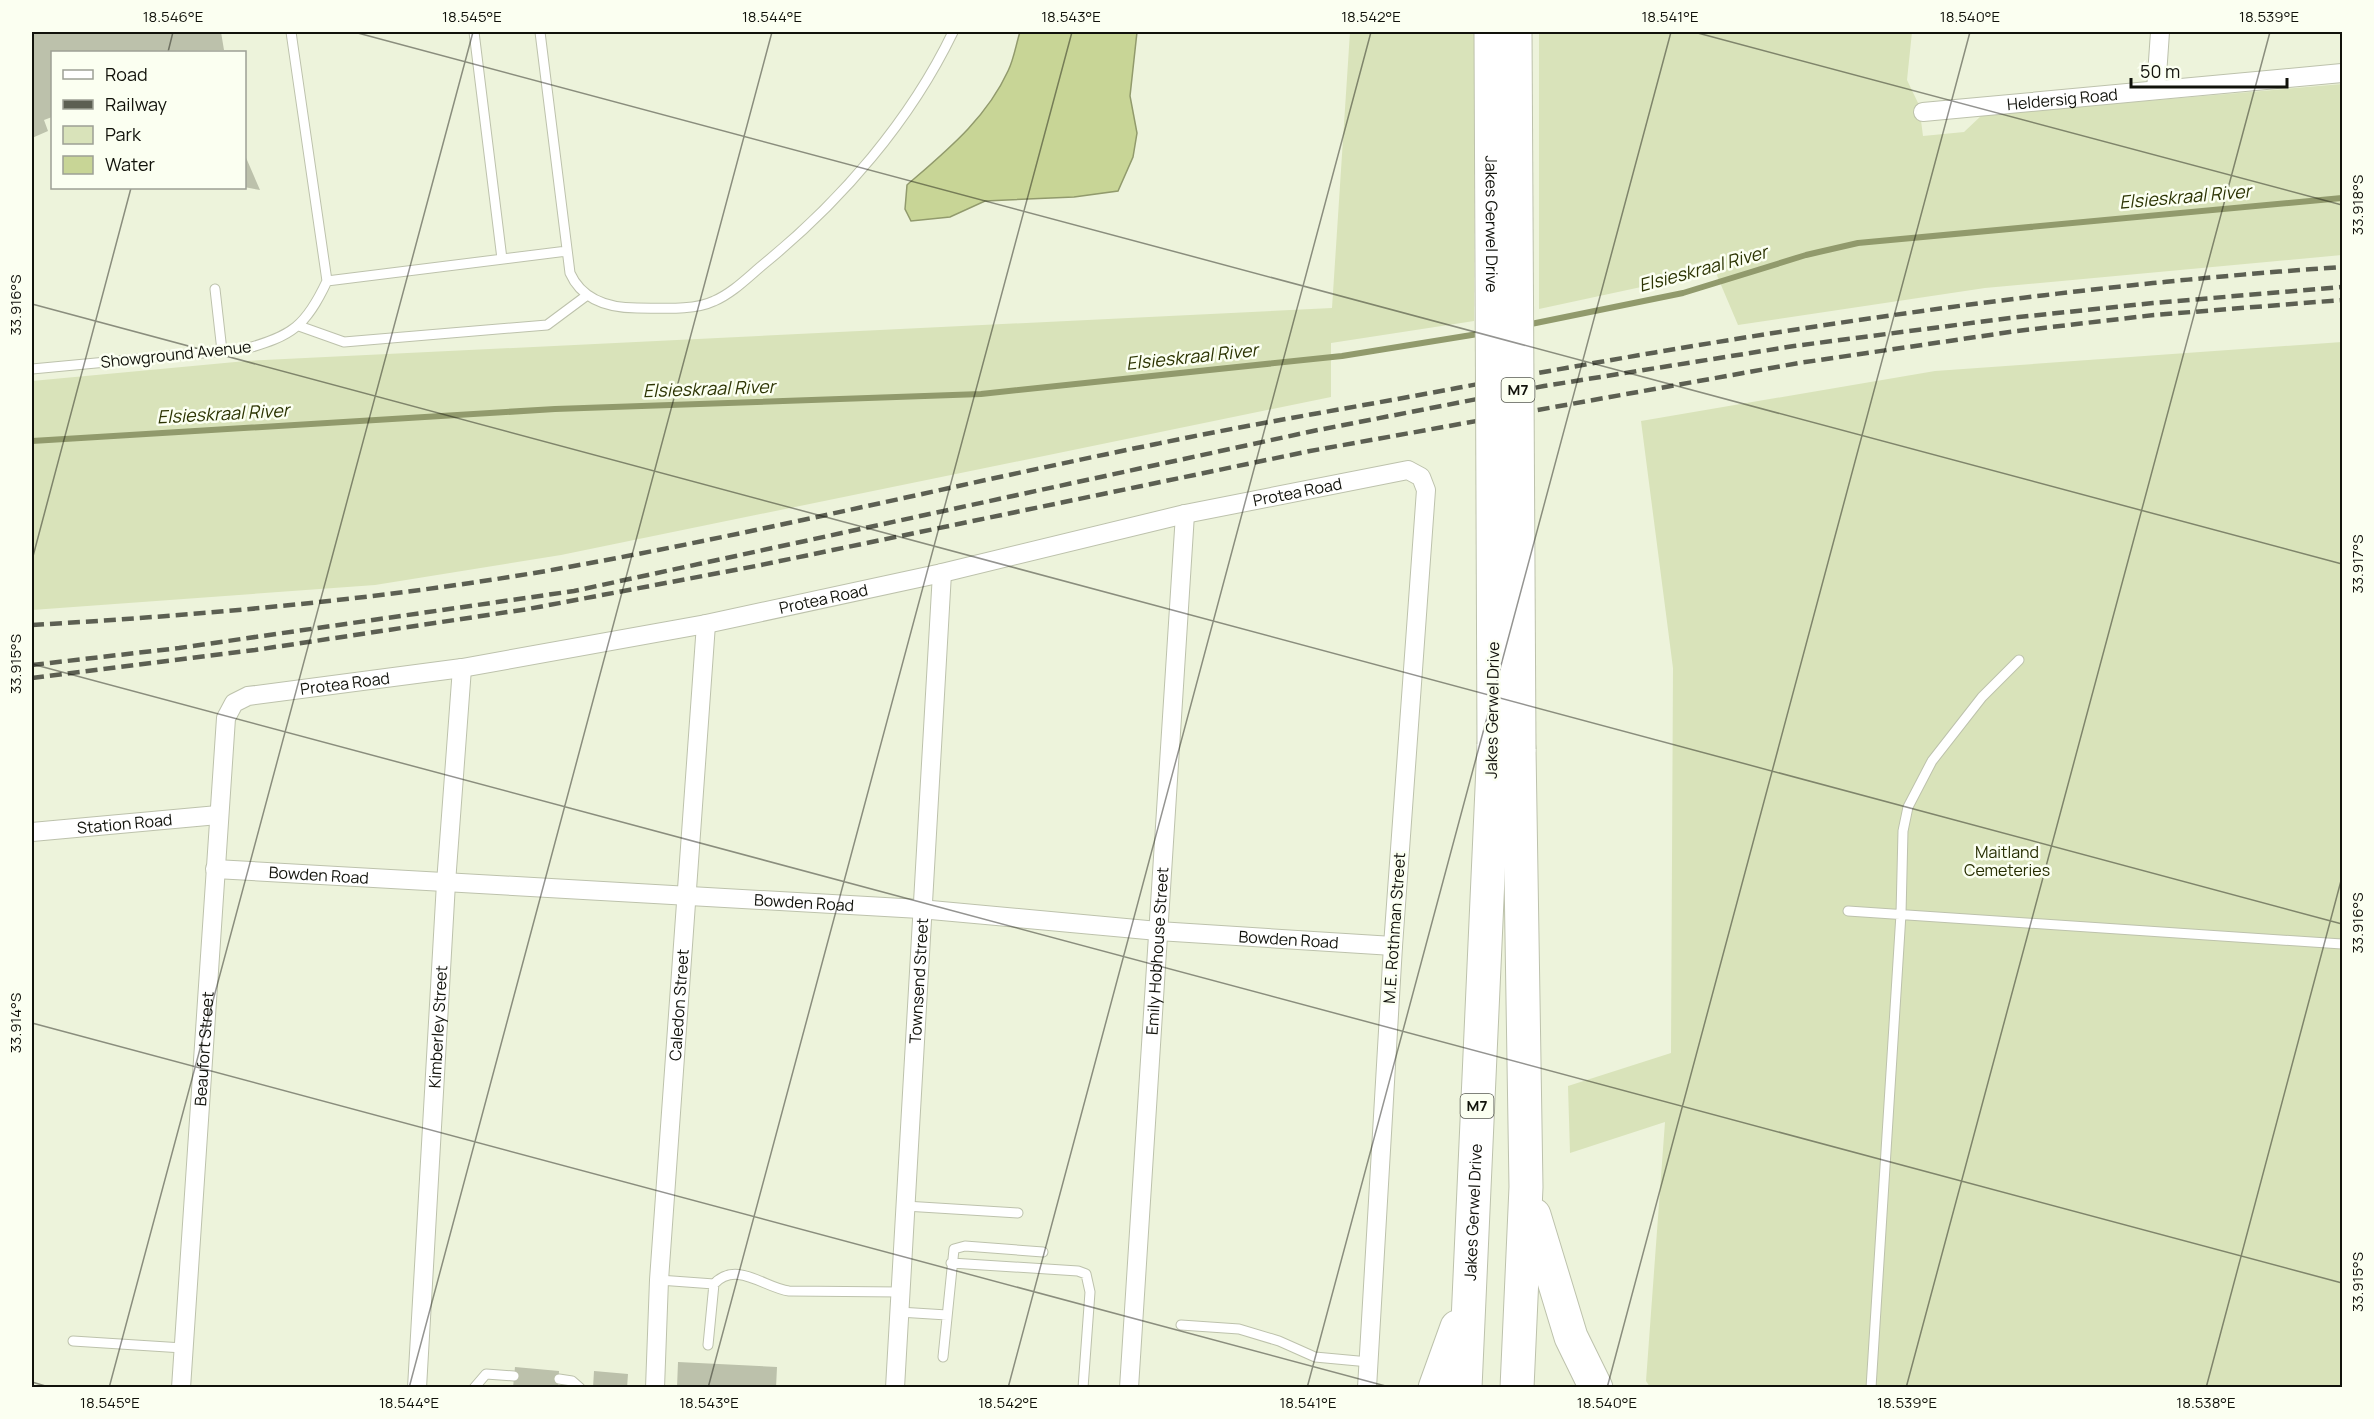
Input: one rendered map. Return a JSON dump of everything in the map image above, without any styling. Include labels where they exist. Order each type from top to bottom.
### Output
[{"type":"highway","name":"Jakes Gerwel Drive","points":[[1491,32],[1506,747],[1526,1187],[1516,1388]]},
{"type":"highway","name":"Jakes Gerwel Drive","points":[[1465,1388],[1468,1293],[1506,747],[1515,32]]},
{"type":"highway","points":[[1526,1187],[1569,1329],[1596,1388]]},
{"type":"highway","points":[[1435,1388],[1468,1293]]},
{"type":"street","points":[[2156,90],[2160,32]]},
{"type":"street","name":"Heldersig Road","points":[[1923,112],[2343,73]]},
{"type":"street","name":"Protea Road","points":[[230,709],[234,703],[248,696],[462,668],[706,624],[942,573],[1185,513],[1401,470],[1415,472]]},
{"type":"street","name":"M.E. Rothman Street","points":[[1367,1388],[1393,946],[1426,490],[1425,484],[1415,472]]},
{"type":"street","name":"Emily Hobhouse Street","points":[[1129,1388],[1185,513]]},
{"type":"street","name":"Townsend Street","points":[[895,1388],[920,909],[942,573]]},
{"type":"street","name":"Caledon Street","points":[[655,1388],[659,1280],[706,624]]},
{"type":"street","name":"Kimberley Street","points":[[417,1388],[446,883],[462,668]]},
{"type":"street","name":"Beaufort Street","points":[[181,1388],[218,815],[226,718],[230,709]]},
{"type":"street","name":"Station Road","points":[[32,832],[218,815]]},
{"type":"street","name":"Bowden Road","points":[[215,869],[920,909],[1158,931],[1393,946]]},
{"type":"lane","points":[[291,32],[327,281],[567,251]]},
{"type":"lane","points":[[474,32],[502,259]]},
{"type":"lane","points":[[540,32],[570,273],[576,286],[586,296],[602,303],[636,308],[706,304],[723,296],[809,227],[880,146],[925,84],[953,32]]},
{"type":"lane","name":"Showground Avenue","points":[[32,369],[245,349],[278,340],[299,326],[316,304],[327,281]]},
{"type":"lane","points":[[215,289],[222,351]]},
{"type":"lane","points":[[299,326],[344,342],[547,325],[586,296]]},
{"type":"lane","points":[[1871,1388],[1901,914],[1903,831],[1908,807],[1917,785],[1958,726],[1982,697],[2019,660]]},
{"type":"lane","points":[[1848,911],[2343,944]]},
{"type":"lane","points":[[905,1206],[1018,1213]]},
{"type":"lane","points":[[943,1357],[954,1249],[961,1246],[1043,1252]]},
{"type":"lane","points":[[951,1263],[1078,1271],[1086,1274],[1090,1292],[1083,1388]]},
{"type":"lane","points":[[708,1345],[714,1284],[722,1277],[753,1276],[775,1288],[789,1291],[900,1292]]},
{"type":"lane","points":[[659,1280],[714,1284]]},
{"type":"lane","points":[[899,1312],[947,1315]]},
{"type":"lane","points":[[1181,1325],[1239,1329],[1269,1337],[1315,1357],[1369,1362]]},
{"type":"lane","points":[[73,1341],[183,1348]]},
{"type":"lane","points":[[474,1388],[486,1374],[514,1376]]},
{"type":"lane","points":[[559,1379],[572,1381],[580,1388]]},
{"type":"green space","points":[[1350,32],[1474,32],[1474,321],[1331,343],[1331,397],[561,555],[375,585],[32,610],[32,381],[246,361],[1332,308]]},
{"type":"green space","points":[[1539,32],[1912,32],[1907,80],[1919,105],[1923,136],[1964,132],[1982,115],[2342,84],[2342,255],[1985,288],[1738,325],[1710,259],[1688,266],[1683,278],[1539,309]]},
{"type":"green space","name":"Maitland Cemeteries","points":[[2342,342],[2342,1387],[1650,1387],[1646,1381],[1665,1122],[1570,1153],[1568,1086],[1671,1053],[1673,668],[1641,421],[1935,371]]},
{"type":"water","points":[[1020,32],[1137,32],[1130,96],[1137,133],[1133,157],[1118,191],[1074,197],[985,201],[950,217],[911,221],[905,209],[907,185],[977,119],[999,88],[1010,66]]},
{"type":"building","points":[[32,32],[221,32],[224,50],[51,51],[51,117],[44,120],[48,131],[32,138]]},
{"type":"building","points":[[246,158],[260,190],[246,187]]},
{"type":"building","points":[[678,1362],[777,1367],[776,1388],[677,1388]]},
{"type":"building","points":[[515,1367],[559,1371],[558,1388],[513,1388]]},
{"type":"building","points":[[594,1371],[628,1374],[627,1388],[593,1388]]},
{"type":"waterway","name":"Elsieskraal River","points":[[1526,325],[1683,293],[1806,255],[1858,243],[2342,198]]},
{"type":"waterway","name":"Elsieskraal River","points":[[32,441],[555,409],[981,394],[1342,356],[1484,333]]},
{"type":"railway","points":[[32,625],[289,605],[482,581],[699,542],[1194,436],[1677,349],[1898,314],[2009,300],[2120,287],[2342,267]]},
{"type":"railway","points":[[32,665],[179,648],[574,591],[1313,431],[1544,386],[1794,346],[2010,318],[2342,287]]},
{"type":"railway","points":[[32,678],[255,650],[528,609],[756,566],[1310,451],[1799,363],[2017,331],[2154,315],[2342,300]]}]
